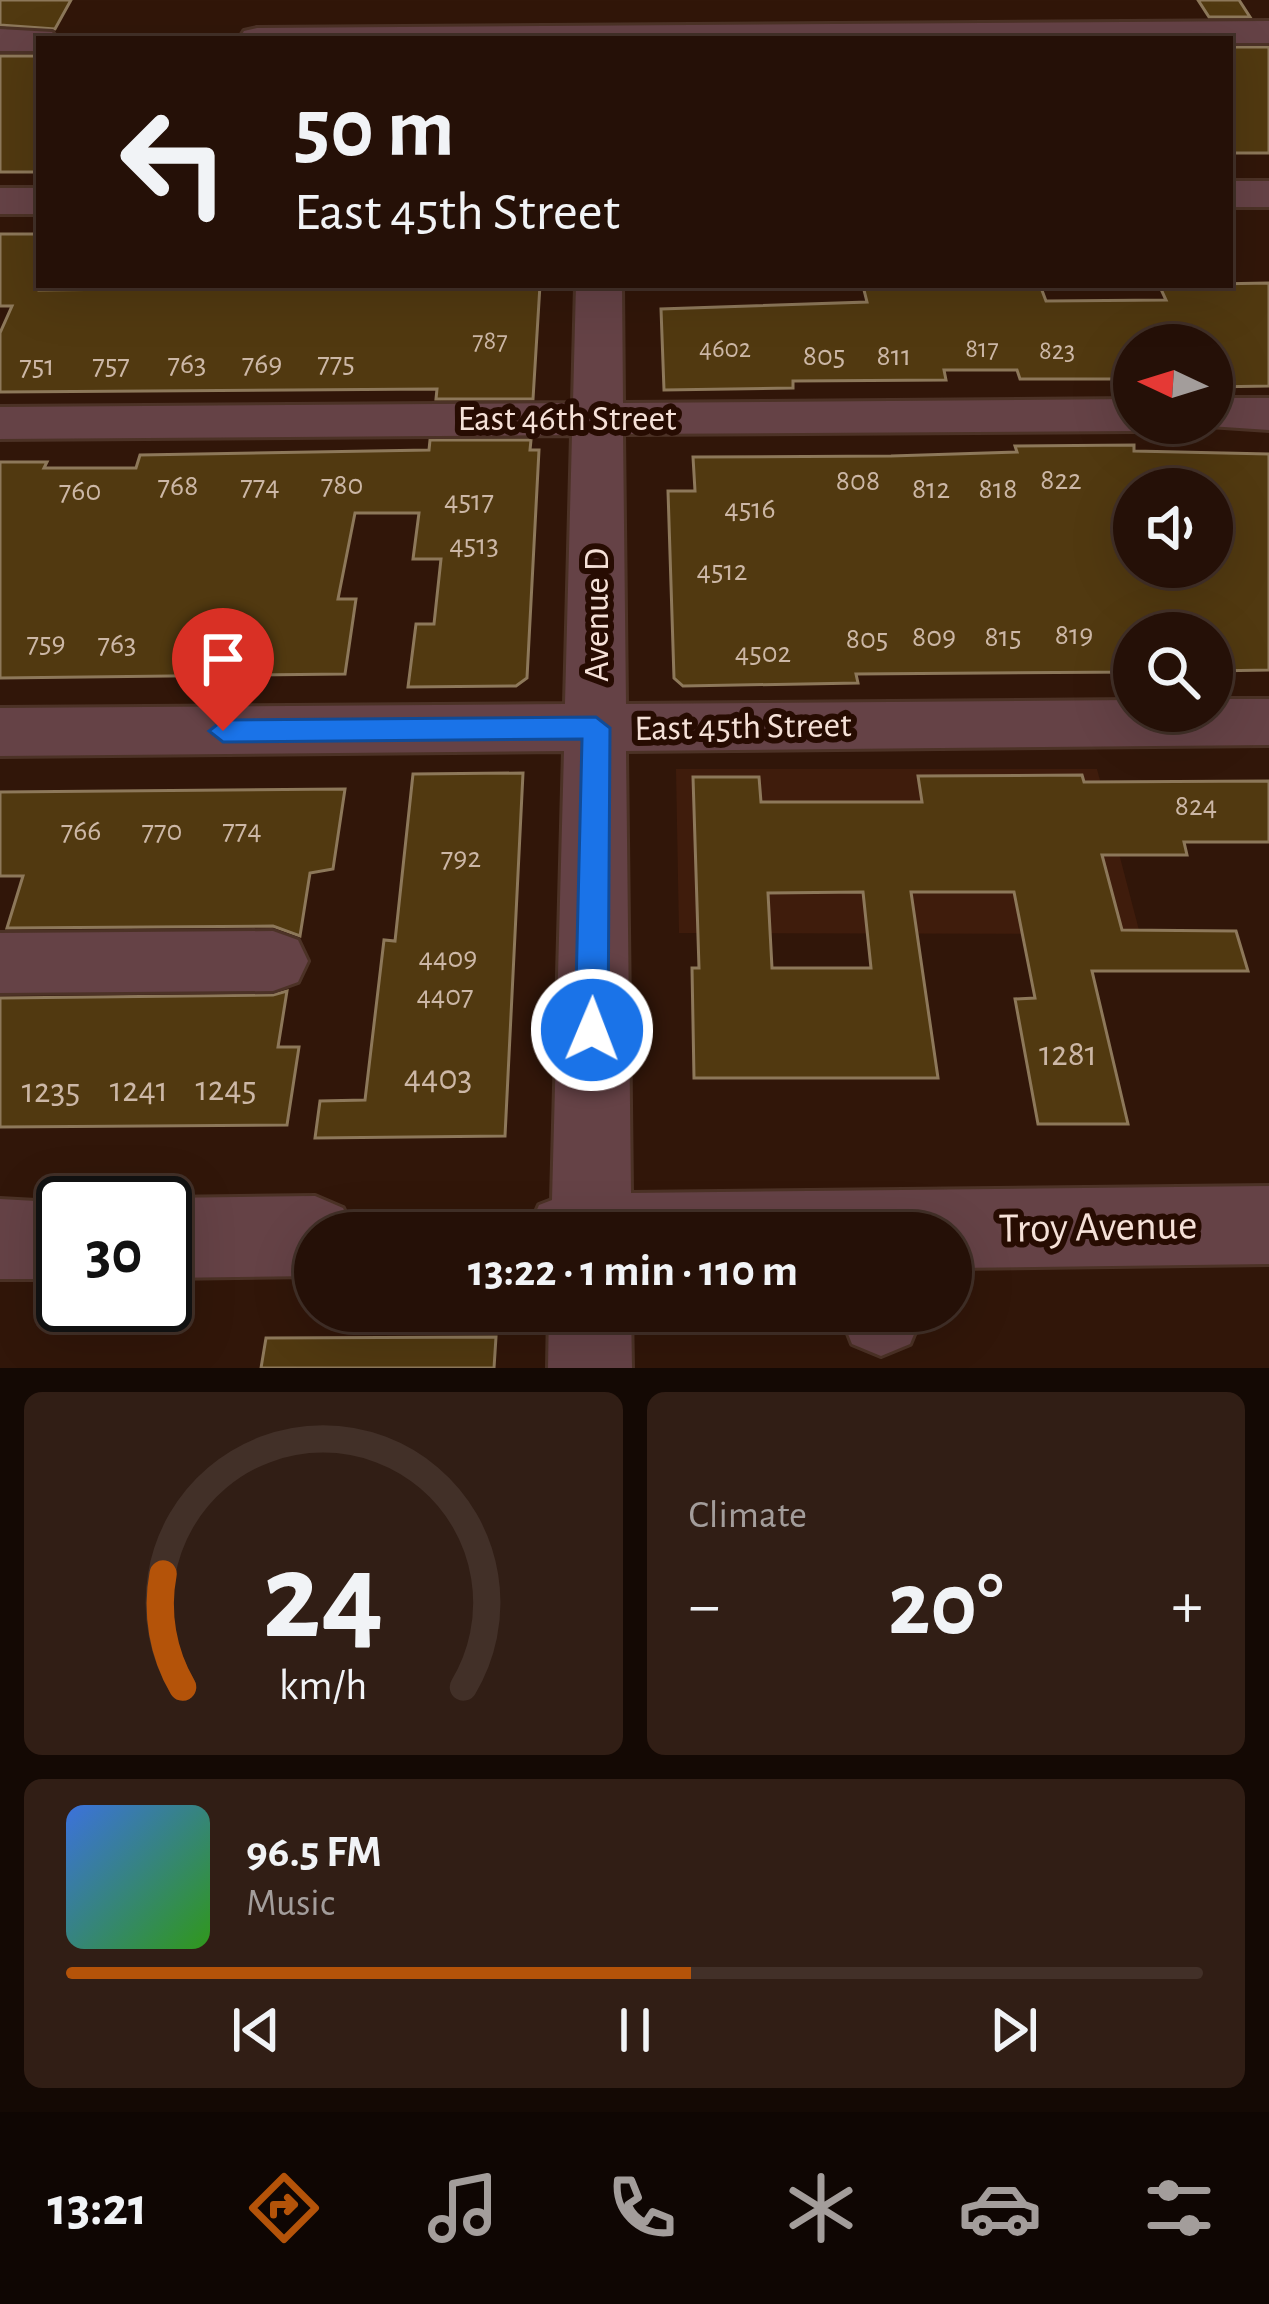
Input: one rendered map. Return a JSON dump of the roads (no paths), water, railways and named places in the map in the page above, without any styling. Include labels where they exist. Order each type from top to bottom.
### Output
[{"type":"street","points":[[601,36],[602,0]]},
{"type":"street","points":[[1122,36],[1269,32]]},
{"type":"street","points":[[0,40],[36,40]]},
{"type":"street","points":[[1233,194],[1269,194]]},
{"type":"street","points":[[0,201],[36,201]]},
{"type":"street","name":"Avenue D","points":[[591,1212],[599,288]]},
{"type":"street","points":[[1233,414],[1269,414]]},
{"type":"street","name":"East 46th Street","points":[[0,423],[1113,415]]},
{"type":"street","name":"East 45th Street","points":[[0,732],[1269,722]]},
{"type":"street","points":[[0,963],[273,961]]},
{"type":"street","name":"Troy Avenue","points":[[972,1230],[1269,1225]]},
{"type":"street","points":[[192,1238],[294,1236]]},
{"type":"street","points":[[0,1239],[36,1239]]},
{"type":"street","points":[[590,1332],[590,1368]]}]
